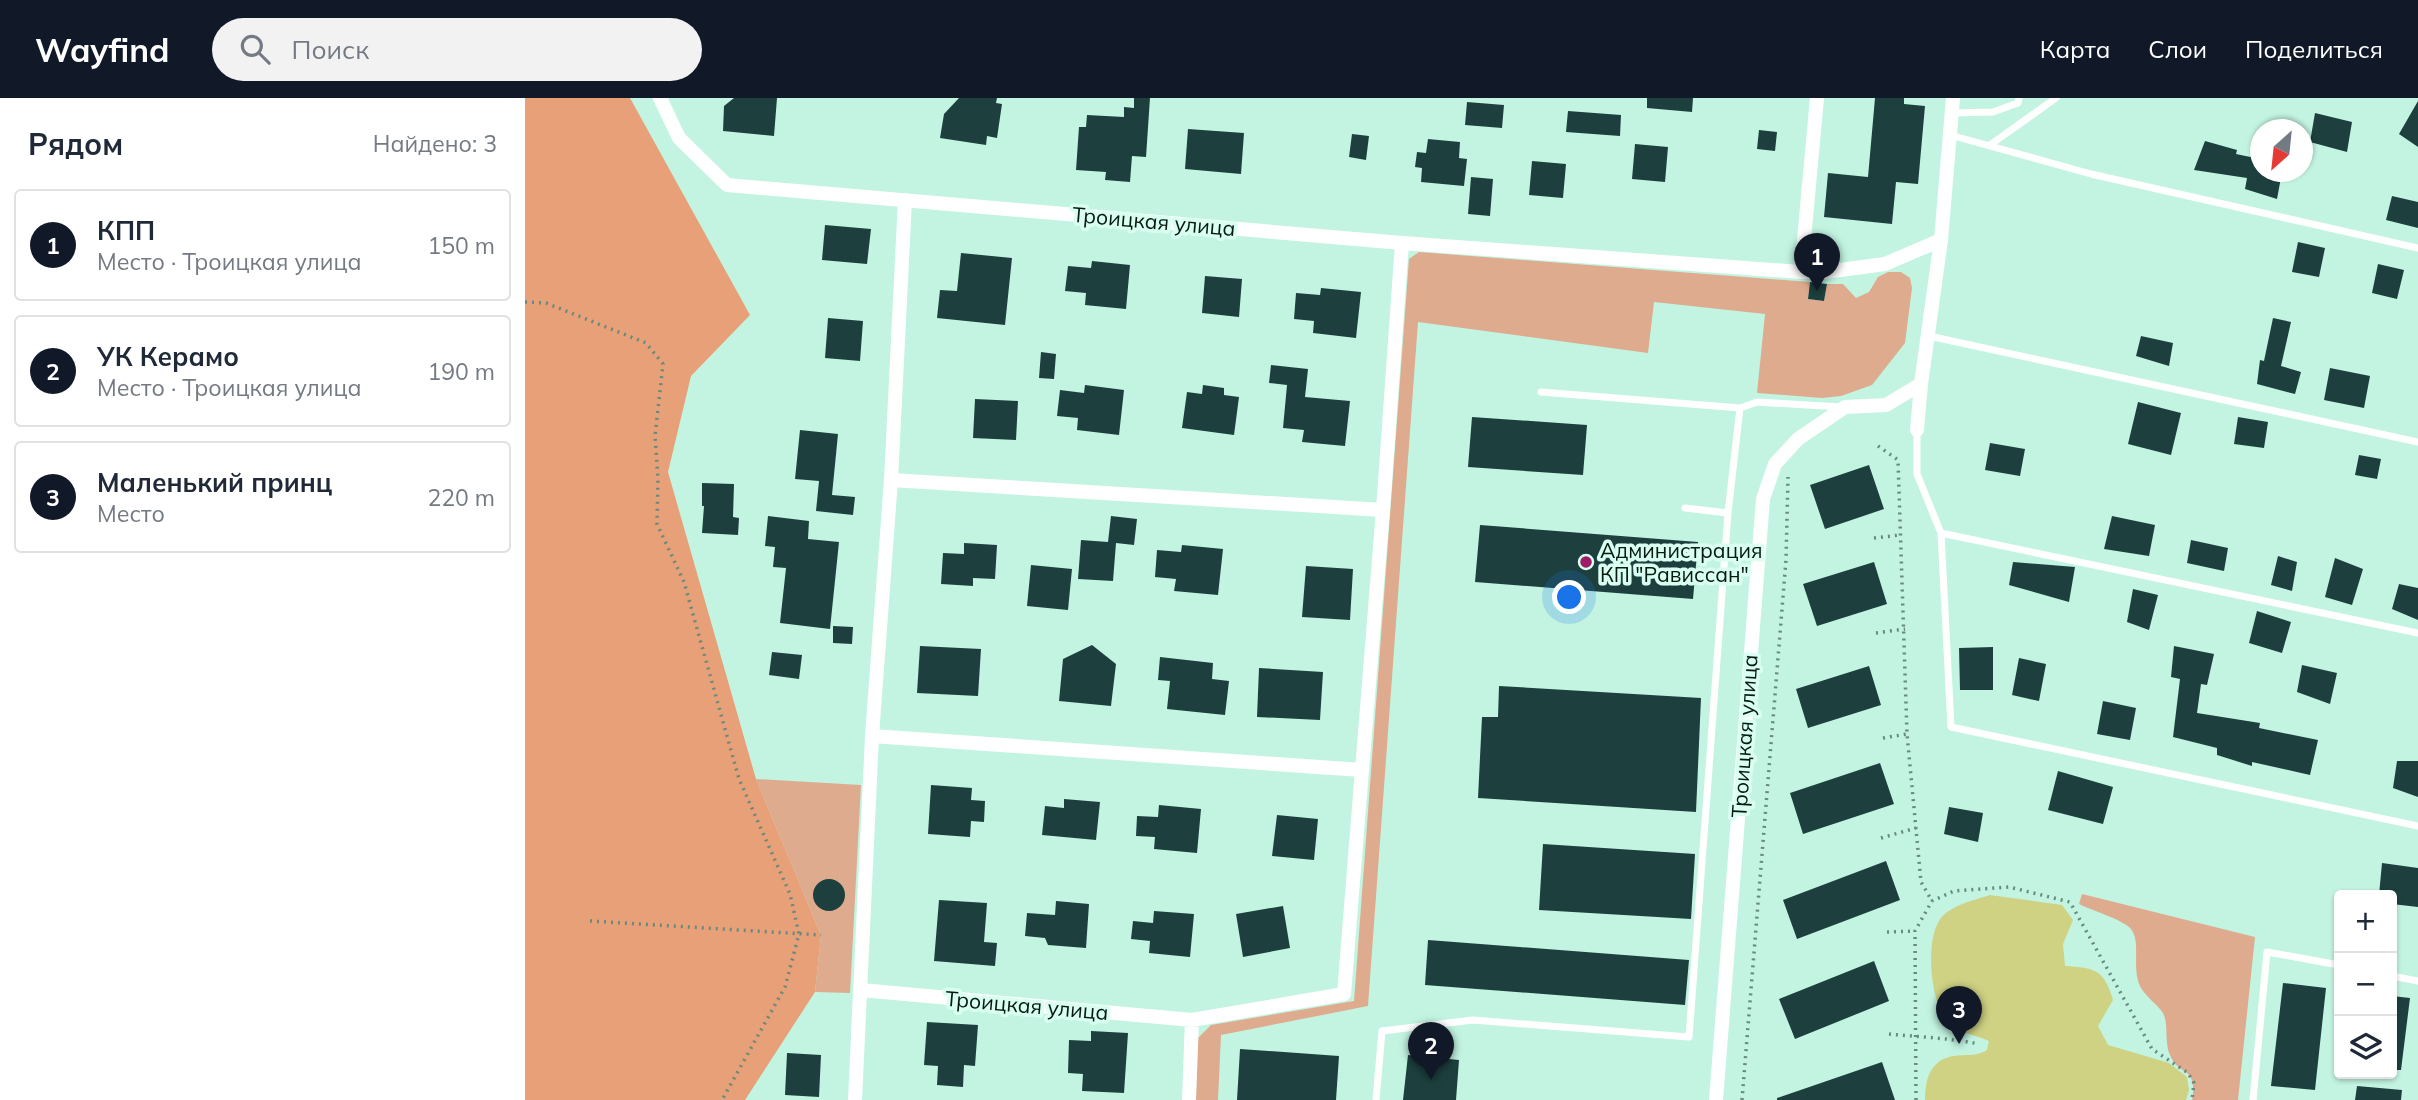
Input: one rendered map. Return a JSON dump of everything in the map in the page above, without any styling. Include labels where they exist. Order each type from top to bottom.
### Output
[{"type":"street","name":"Троицкая улица","points":[[660,98],[679,138],[727,186],[1402,243],[1801,272],[1825,272],[1885,264],[1941,240]]},
{"type":"street","points":[[1801,272],[1817,98]]},
{"type":"street","points":[[1917,430],[1941,240],[1952,98]]},
{"type":"street","points":[[855,1100],[872,736],[891,480],[905,200]]},
{"type":"street","name":"Троицкая улица","points":[[861,990],[1192,1020],[1344,994],[1402,243]]},
{"type":"street","points":[[1846,407],[1886,405],[1921,384]]},
{"type":"street","name":"Троицкая улица","points":[[1716,1100],[1763,499],[1775,464],[1798,439],[1846,407]]},
{"type":"street","points":[[891,480],[1383,510]]},
{"type":"street","points":[[872,736],[1362,771]]},
{"type":"street","points":[[1189,1100],[1192,1020]]},
{"type":"lane","points":[[1951,113],[1993,113],[2018,103],[2019,98]]},
{"type":"lane","points":[[1990,145],[2056,98]]},
{"type":"lane","points":[[1950,135],[2091,174],[2418,248]]},
{"type":"lane","points":[[1929,336],[2418,442]]},
{"type":"lane","points":[[1541,392],[1740,408],[1757,401],[1846,407]]},
{"type":"lane","points":[[1376,1100],[1382,1031],[1473,1020],[1689,1037],[1728,513],[1740,408]]},
{"type":"lane","points":[[1917,430],[1917,474],[1941,533],[1951,727],[2418,826]]},
{"type":"lane","points":[[1685,508],[1728,513]]},
{"type":"lane","points":[[1941,533],[2418,633]]},
{"type":"lane","points":[[2253,1100],[2267,952],[2334,964]]},
{"type":"lane","points":[[2397,977],[2418,981]]},
{"type":"path","points":[[525,302],[546,303],[646,343],[663,364],[655,436],[657,524],[684,582],[739,779],[790,894],[799,934],[785,987],[722,1100]]},
{"type":"path","points":[[1878,446],[1898,460],[1907,734],[1921,882],[1932,901]]},
{"type":"path","points":[[1742,1100],[1786,560],[1788,475]]},
{"type":"path","points":[[1874,538],[1900,535]]},
{"type":"path","points":[[1876,633],[1905,629]]},
{"type":"path","points":[[1883,738],[1907,734]]},
{"type":"path","points":[[1881,838],[1916,828]]},
{"type":"path","points":[[1916,1100],[1915,931],[1932,901],[1954,891],[2009,887],[2070,902],[2152,1049],[2188,1073],[2194,1083],[2192,1100]]},
{"type":"path","points":[[590,921],[821,935]]},
{"type":"path","points":[[1887,932],[1915,931]]},
{"type":"path","points":[[1889,1034],[1954,1039],[1979,1044]]},
{"type":"shaded area","points":[[525,98],[630,98],[750,315],[691,376],[668,472],[756,779],[821,935],[815,992],[745,1100],[525,1100]]},
{"type":"shaded area","points":[[1419,252],[1810,282],[1808,299],[1824,301],[1827,284],[1843,284],[1856,298],[1869,292],[1878,277],[1888,272],[1901,272],[1910,278],[1912,288],[1905,343],[1872,385],[1841,396],[1822,398],[1757,393],[1765,314],[1654,302],[1648,353],[1418,322],[1368,1006],[1221,1035],[1218,1100],[1196,1100],[1197,1039],[1211,1025],[1354,1001],[1409,259]]},
{"type":"shaded area","points":[[756,779],[861,785],[850,993],[815,992],[821,935]]},
{"type":"shaded area","points":[[2082,894],[2255,937],[2238,1100],[2192,1100],[2190,1077],[2178,1067],[2168,1050],[2163,1013],[2143,992],[2138,980],[2133,932],[2119,921],[2079,904]]},
{"type":"shaded area","points":[[1990,895],[2062,905],[2073,920],[2063,944],[2065,966],[2097,972],[2110,990],[2113,1000],[2098,1026],[2108,1045],[2169,1063],[2187,1077],[2189,1090],[2186,1100],[1925,1100],[1926,1085],[1934,1066],[1945,1058],[1987,1050],[1989,1041],[1958,1028],[1940,1009],[1932,976],[1931,950],[1936,927],[1945,913]]},
{"type":"building","points":[[734,98],[777,98],[774,136],[723,131],[724,106]]},
{"type":"building","points":[[959,98],[997,98],[996,103],[1002,104],[997,138],[987,136],[986,145],[940,138],[944,114]]},
{"type":"building","points":[[1134,98],[1150,98],[1146,157],[1132,156],[1130,182],[1105,180],[1106,172],[1076,170],[1079,127],[1086,127],[1087,115],[1124,117],[1124,107],[1134,108]]},
{"type":"building","points":[[1647,98],[1693,98],[1692,112],[1647,108]]},
{"type":"building","points":[[1875,98],[1904,98],[1904,104],[1925,106],[1918,184],[1896,182],[1892,224],[1824,217],[1828,173],[1868,177]]},
{"type":"building","points":[[2418,101],[2418,147],[2399,134]]},
{"type":"building","points":[[1467,102],[1504,105],[1502,128],[1465,125]]},
{"type":"building","points":[[1568,111],[1621,115],[1620,136],[1566,132]]},
{"type":"building","points":[[2315,113],[2352,122],[2347,152],[2313,143]]},
{"type":"building","points":[[1188,129],[1244,133],[1241,174],[1185,169]]},
{"type":"building","points":[[1759,130],[1777,132],[1775,151],[1757,149]]},
{"type":"building","points":[[1352,134],[1369,136],[1366,160],[1349,157]]},
{"type":"building","points":[[1428,139],[1460,142],[1459,158],[1467,159],[1464,186],[1421,182],[1422,168],[1415,167],[1417,152],[1426,153]]},
{"type":"building","points":[[2205,141],[2237,150],[2236,154],[2250,157],[2250,182],[2280,182],[2277,199],[2245,189],[2247,178],[2194,170]]},
{"type":"building","points":[[1635,144],[1668,147],[1665,182],[1632,179]]},
{"type":"building","points":[[1532,161],[1566,164],[1563,198],[1529,195]]},
{"type":"building","points":[[1471,177],[1493,179],[1490,216],[1468,214]]},
{"type":"building","points":[[2392,196],[2418,202],[2418,228],[2386,220]]},
{"type":"building","points":[[825,225],[871,229],[867,264],[822,260]]},
{"type":"building","points":[[2298,242],[2325,248],[2319,277],[2292,272]]},
{"type":"building","points":[[961,253],[1012,258],[1005,325],[937,318],[940,290],[957,291]]},
{"type":"building","points":[[1092,261],[1130,265],[1126,309],[1085,305],[1086,293],[1065,291],[1068,266],[1091,268]]},
{"type":"building","points":[[2378,264],[2404,270],[2397,299],[2372,293]]},
{"type":"building","points":[[1205,276],[1242,279],[1239,317],[1202,313]]},
{"type":"building","points":[[1810,282],[1827,284],[1824,301],[1808,299]]},
{"type":"building","points":[[1321,288],[1361,292],[1356,338],[1313,333],[1314,321],[1294,319],[1296,293],[1320,295]]},
{"type":"building","points":[[828,318],[863,321],[860,361],[825,358]]},
{"type":"building","points":[[2273,318],[2291,322],[2281,366],[2301,372],[2295,394],[2257,384],[2260,360],[2264,361]]},
{"type":"building","points":[[2141,336],[2173,343],[2169,366],[2136,356]]},
{"type":"building","points":[[1041,352],[1056,354],[1054,379],[1039,378]]},
{"type":"building","points":[[1271,365],[1308,369],[1305,397],[1350,401],[1345,446],[1302,442],[1304,430],[1283,428],[1287,385],[1269,383]]},
{"type":"building","points":[[2330,368],[2370,376],[2364,408],[2324,400]]},
{"type":"building","points":[[1085,385],[1124,390],[1119,435],[1077,430],[1078,418],[1057,416],[1060,390],[1084,393]]},
{"type":"building","points":[[1203,385],[1224,388],[1224,395],[1239,397],[1234,435],[1182,428],[1187,392],[1202,394]]},
{"type":"building","points":[[975,399],[1018,401],[1016,440],[973,438]]},
{"type":"building","points":[[2138,402],[2181,413],[2171,455],[2128,444]]},
{"type":"building","points":[[1472,417],[1587,425],[1583,475],[1468,467]]},
{"type":"building","points":[[2238,417],[2268,422],[2264,448],[2234,444]]},
{"type":"building","points":[[800,430],[838,434],[832,495],[855,497],[853,515],[816,511],[819,481],[795,479]]},
{"type":"building","points":[[1990,443],[2025,449],[2020,476],[1985,470]]},
{"type":"building","points":[[2359,455],[2381,459],[2377,479],[2355,475]]},
{"type":"building","points":[[1869,465],[1884,509],[1825,529],[1810,485]]},
{"type":"building","points":[[702,483],[734,484],[733,517],[739,518],[738,535],[702,533]]},
{"type":"building","points":[[768,516],[809,521],[808,539],[839,542],[830,629],[780,623],[786,568],[773,567],[775,547],[765,546]]},
{"type":"building","points":[[1111,516],[1137,519],[1134,545],[1116,543],[1113,581],[1078,579],[1081,540],[1108,542]]},
{"type":"building","points":[[2112,516],[2155,525],[2149,556],[2104,549]]},
{"type":"building","name":"Администрация КП \"Рависсан\"","points":[[1480,525],[1698,542],[1693,599],[1475,582]]},
{"type":"building","points":[[2191,540],[2228,548],[2224,571],[2187,563]]},
{"type":"building","points":[[964,543],[997,545],[995,579],[973,578],[973,586],[941,584],[943,553],[964,554]]},
{"type":"building","points":[[1182,545],[1223,549],[1218,595],[1174,591],[1176,579],[1155,577],[1157,550],[1181,552]]},
{"type":"building","points":[[2278,556],[2297,562],[2292,591],[2271,585]]},
{"type":"building","points":[[2335,558],[2363,569],[2352,605],[2325,597]]},
{"type":"building","points":[[1874,562],[1887,604],[1817,626],[1803,584]]},
{"type":"building","points":[[2013,562],[2075,567],[2069,602],[2009,585]]},
{"type":"building","points":[[1031,565],[1072,569],[1068,610],[1027,606]]},
{"type":"building","points":[[1306,566],[1353,569],[1350,620],[1302,617]]},
{"type":"building","points":[[2399,584],[2418,588],[2418,620],[2392,609]]},
{"type":"building","points":[[2133,589],[2158,595],[2149,630],[2127,622]]},
{"type":"building","points":[[2257,611],[2291,622],[2282,653],[2249,643]]},
{"type":"building","points":[[833,626],[853,627],[852,644],[833,643]]},
{"type":"building","points":[[1092,645],[1116,664],[1111,706],[1059,701],[1063,659]]},
{"type":"building","points":[[920,646],[981,649],[978,696],[917,693]]},
{"type":"building","points":[[2174,646],[2214,654],[2207,685],[2201,684],[2197,713],[2260,723],[2259,728],[2318,740],[2310,775],[2252,762],[2252,766],[2217,755],[2217,748],[2173,737],[2180,679],[2171,677]]},
{"type":"building","points":[[1993,647],[1993,690],[1960,690],[1959,648]]},
{"type":"building","points":[[772,652],[802,655],[799,679],[769,675]]},
{"type":"building","points":[[1160,657],[1213,663],[1212,679],[1229,681],[1225,715],[1167,709],[1170,681],[1158,680]]},
{"type":"building","points":[[2019,658],[2046,664],[2039,701],[2012,695]]},
{"type":"building","points":[[2302,665],[2337,673],[2330,704],[2297,692]]},
{"type":"building","points":[[1869,666],[1881,705],[1808,728],[1796,689]]},
{"type":"building","points":[[1259,668],[1323,672],[1320,720],[1257,717]]},
{"type":"building","points":[[1499,686],[1701,698],[1696,812],[1478,798],[1482,717],[1498,717]]},
{"type":"building","points":[[2103,701],[2136,708],[2130,740],[2097,734]]},
{"type":"building","points":[[2397,761],[2418,761],[2418,797],[2393,788]]},
{"type":"building","points":[[1880,763],[1894,804],[1803,834],[1790,793]]},
{"type":"building","points":[[2058,771],[2113,787],[2103,824],[2048,810]]},
{"type":"building","points":[[931,785],[972,788],[971,800],[985,801],[984,822],[971,821],[970,837],[928,834]]},
{"type":"building","points":[[1064,799],[1100,802],[1096,840],[1042,835],[1045,806],[1064,808]]},
{"type":"building","points":[[1159,805],[1201,809],[1197,853],[1154,849],[1155,837],[1136,836],[1137,816],[1158,817]]},
{"type":"building","points":[[1949,807],[1983,813],[1978,842],[1944,834]]},
{"type":"building","points":[[1277,815],[1318,819],[1314,860],[1272,856]]},
{"type":"building","points":[[1543,844],[1695,854],[1691,919],[1539,910]]},
{"type":"building","points":[[1886,861],[1900,900],[1797,939],[1783,900]]},
{"type":"building","points":[[2382,863],[2418,868],[2418,907],[2397,905],[2397,890],[2379,890]]},
{"type":"building","points":[[829,879],[840,884],[845,895],[840,906],[829,911],[818,906],[813,895],[818,884]]},
{"type":"building","points":[[939,900],[987,903],[984,942],[997,943],[995,966],[934,961]]},
{"type":"building","points":[[1056,901],[1089,904],[1086,948],[1048,945],[1045,938],[1025,936],[1027,913],[1055,915]]},
{"type":"building","points":[[1283,906],[1290,948],[1243,957],[1236,914]]},
{"type":"building","points":[[1154,911],[1194,914],[1190,957],[1149,953],[1150,941],[1131,939],[1133,921],[1153,923]]},
{"type":"building","points":[[1428,940],[1689,960],[1685,1005],[1425,985]]},
{"type":"building","points":[[1874,961],[1889,1001],[1795,1039],[1779,999]]},
{"type":"building","points":[[2283,983],[2326,988],[2315,1090],[2271,1086]]},
{"type":"building","points":[[2397,997],[2410,998],[2401,1070],[2397,1070]]},
{"type":"building","points":[[927,1022],[978,1025],[975,1066],[964,1065],[963,1087],[937,1085],[938,1066],[924,1065]]},
{"type":"building","points":[[1091,1031],[1128,1033],[1124,1093],[1082,1091],[1083,1074],[1068,1073],[1069,1040],[1091,1041]]},
{"type":"building","points":[[1240,1049],[1339,1056],[1336,1100],[1237,1100]]},
{"type":"building","points":[[787,1053],[821,1055],[819,1097],[785,1095]]},
{"type":"building","points":[[1408,1055],[1459,1060],[1456,1100],[1403,1100]]},
{"type":"building","points":[[1882,1062],[1895,1100],[1777,1100],[1777,1098]]},
{"type":"building","points":[[2357,1086],[2402,1090],[2401,1100],[2355,1100]]},
{"type":"place","name":"КПП","points":[[1817,291]]},
{"type":"place","name":"Администрация КП \"Рависсан\"","points":[[1586,562]]},
{"type":"place","name":"Маленький принц","points":[[1959,1044]]},
{"type":"place","name":"УК Керамо","points":[[1431,1080]]}]
